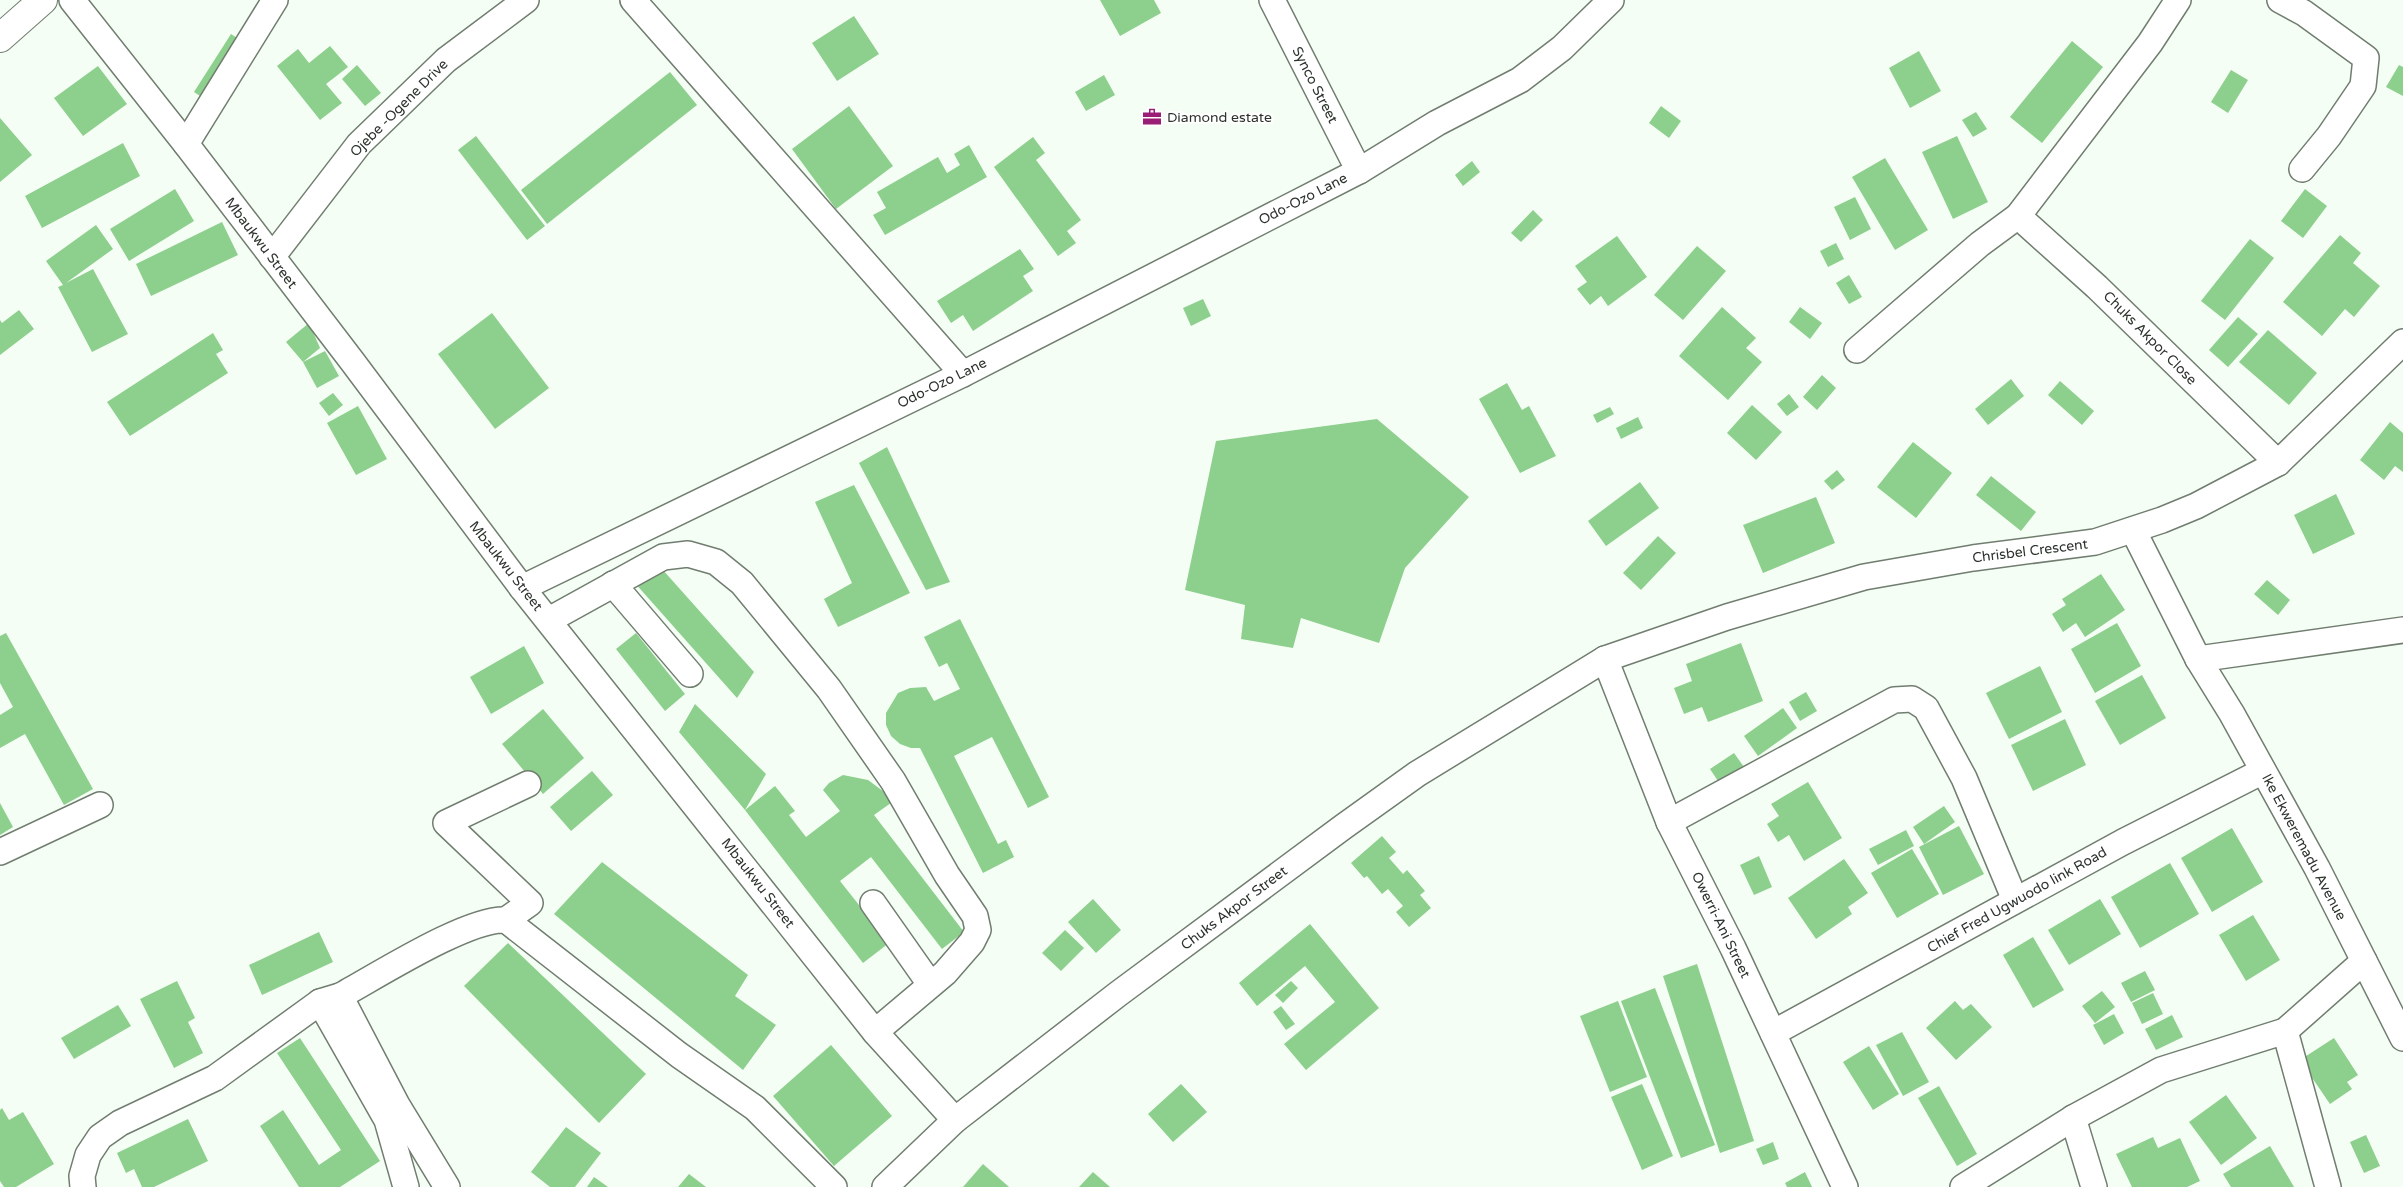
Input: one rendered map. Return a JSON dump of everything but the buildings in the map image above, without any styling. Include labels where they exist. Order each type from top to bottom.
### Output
[{"type":"street","points":[[0,38],[43,0]]},
{"type":"street","name":"Mbaukwu Street","points":[[72,0],[186,144],[522,588],[875,1032],[955,1120]]},
{"type":"street","points":[[186,144],[275,0]]},
{"type":"street","name":"Ojebe -Ogene Drive","points":[[272,257],[359,144],[446,60],[526,0]]},
{"type":"street","points":[[633,0],[963,374]]},
{"type":"street","name":"Synco Street","points":[[1272,0],[1359,171]]},
{"type":"street","name":"Odo-Ozo Lane","points":[[522,588],[963,374],[1359,171],[1437,124],[1520,80],[1562,48],[1611,0]]},
{"type":"street","points":[[1857,350],[1980,244],[2018,216],[2150,43],[2178,0]]},
{"type":"street","points":[[2280,0],[2304,13],[2366,58],[2363,86],[2329,136],[2302,169]]},
{"type":"street","name":"Chuks Akpor Close","points":[[2018,216],[2097,287],[2278,463]]},
{"type":"street","name":"Chrisbel Crescent","points":[[1605,659],[1727,617],[1864,577],[1973,558],[2095,542],[2196,506],[2278,463],[2403,342]]},
{"type":"street","name":"Ike Ekweremadu Avenue","points":[[2132,530],[2198,659],[2317,868],[2403,1038]]},
{"type":"street","points":[[549,620],[663,557],[688,554],[716,562],[742,584],[829,689],[893,781],[942,867],[975,916],[978,930],[972,942],[945,973],[875,1032]]},
{"type":"street","points":[[613,584],[690,674]]},
{"type":"street","points":[[2198,659],[2403,630]]},
{"type":"street","name":"Owerri-Ani Street","points":[[1605,659],[1669,822],[1734,948],[1845,1187]]},
{"type":"street","name":"Chuks Akpor Street","points":[[885,1187],[955,1120],[1133,983],[1417,774],[1605,659]]},
{"type":"street","points":[[1669,822],[1894,700],[1912,699],[1926,708],[1964,778],[2015,900]]},
{"type":"street","name":"Chief Fred Ugwuodo link Road","points":[[1773,1033],[2123,842],[2263,771]]},
{"type":"street","points":[[506,920],[530,903],[446,823],[528,784]]},
{"type":"street","points":[[0,852],[100,805]]},
{"type":"street","points":[[873,903],[930,984]]},
{"type":"street","points":[[83,1187],[82,1176],[88,1155],[100,1137],[120,1122],[215,1078],[330,999],[454,934],[494,919],[506,920],[679,1055],[756,1108],[834,1187]]},
{"type":"street","points":[[1963,1187],[2073,1118],[2161,1070],[2286,1031],[2364,961]]},
{"type":"street","points":[[330,999],[387,1120],[406,1187]]},
{"type":"street","points":[[330,999],[447,1187]]},
{"type":"street","points":[[2286,1031],[2328,1187]]},
{"type":"street","points":[[2073,1118],[2094,1187]]},
{"type":"place","name":"Diamond estate","points":[[1152,117]]}]
